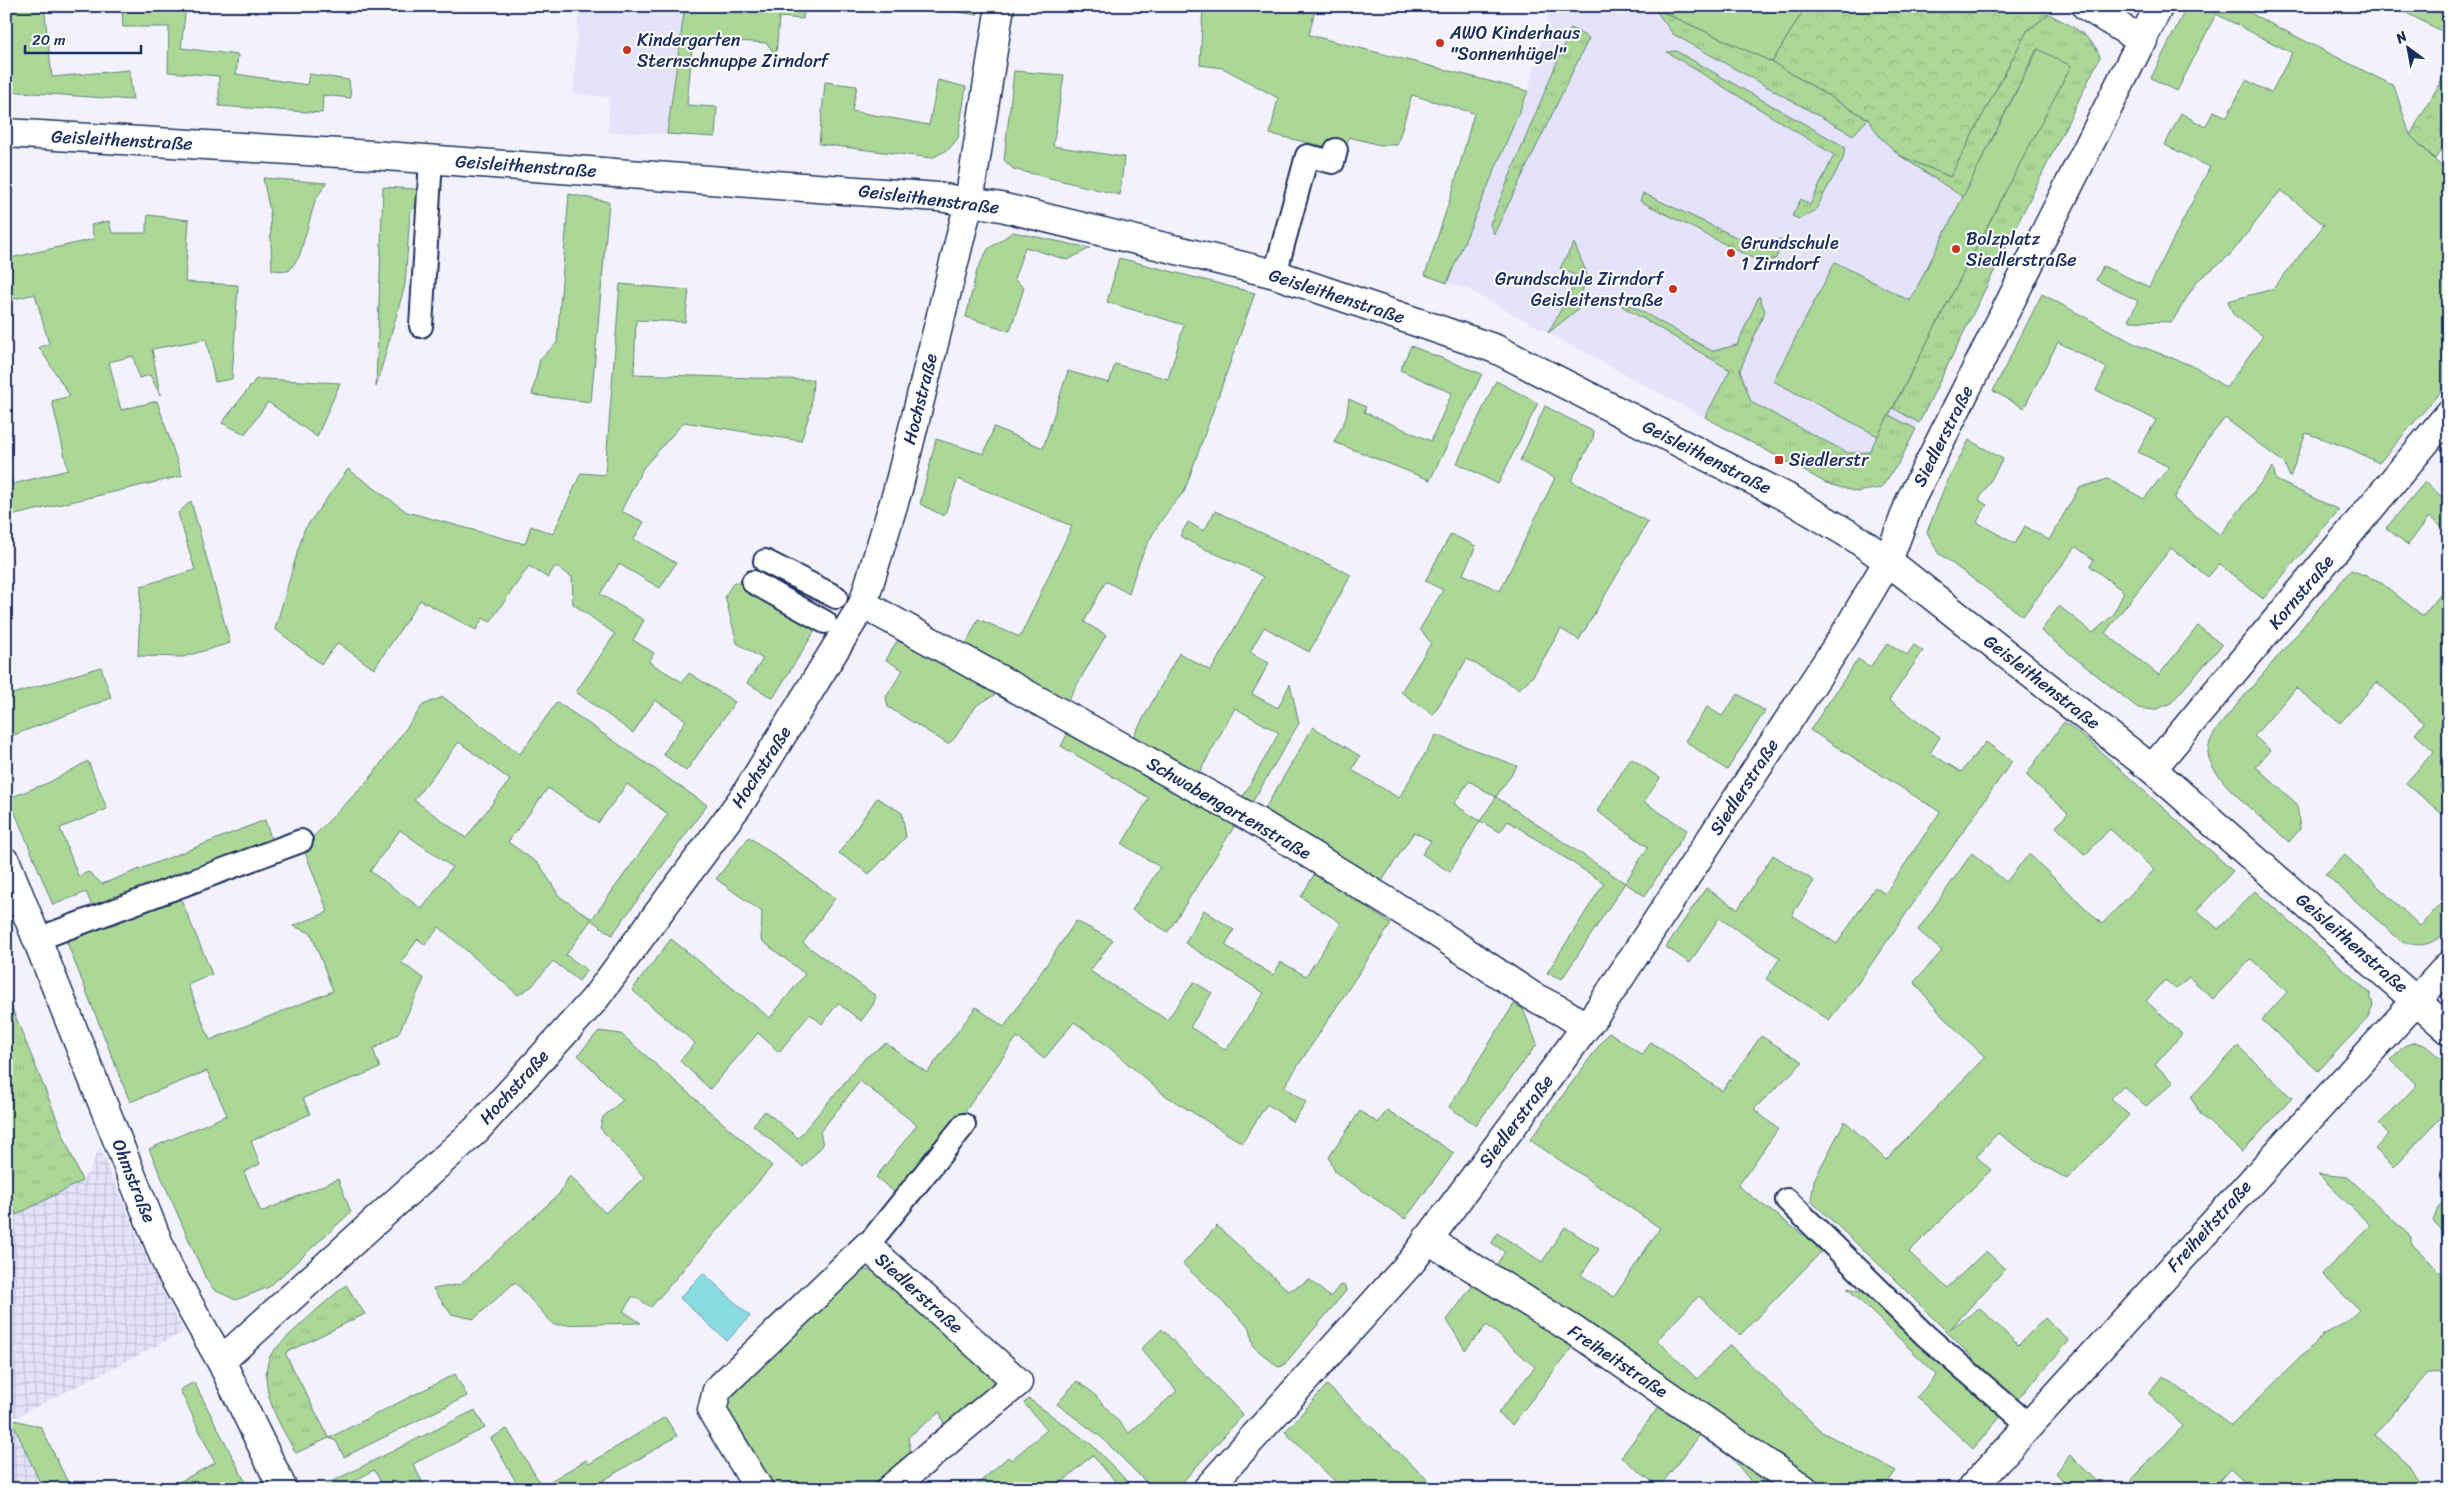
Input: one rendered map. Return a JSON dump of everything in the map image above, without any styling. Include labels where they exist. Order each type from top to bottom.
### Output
[{"type":"street","name":"Hochstraße","points":[[221,1361],[476,1130],[594,1000],[744,797],[863,604],[898,489],[969,202],[1000,6]]},
{"type":"street","points":[[2086,6],[2143,41]]},
{"type":"street","name":"Siedlerstraße","points":[[1206,1489],[1412,1261],[1586,1026],[1845,634],[1888,561],[1911,499],[2159,6]]},
{"type":"street","name":"Geisleithenstraße","points":[[6,133],[431,159],[938,197],[1000,207],[1275,274],[1496,349],[1788,498],[1857,539],[1888,561],[2152,769],[2449,1030]]},
{"type":"street","name":"Kornstraße","points":[[2152,769],[2449,414]]},
{"type":"street","name":"Schwabengartenstraße","points":[[863,604],[1251,818],[1427,926],[1532,996],[1586,1026]]},
{"type":"street","name":"Ohmstraße","points":[[6,862],[169,1269],[221,1361],[283,1489]]},
{"type":"street","name":"Freiheitstraße","points":[[1971,1489],[2449,965]]},
{"type":"street","name":"Freiheitstraße","points":[[1427,1239],[1444,1252],[1575,1331],[1804,1489]]},
{"type":"street","name":"Siedlerstraße","points":[[759,1489],[712,1411],[717,1390],[867,1246],[1018,1382],[890,1489]]},
{"type":"lane","points":[[1275,274],[1307,156],[1333,162],[1336,150]]},
{"type":"lane","points":[[421,326],[431,159]]},
{"type":"lane","points":[[765,561],[836,597]]},
{"type":"lane","points":[[753,582],[825,622]]},
{"type":"lane","points":[[37,942],[51,934],[301,841]]},
{"type":"lane","points":[[867,1246],[964,1125]]},
{"type":"lane","points":[[1787,1200],[1926,1334],[2029,1426]]},
{"type":"shaded area","name":"Kindergarten Sternschnuppe Zirndorf","points":[[579,6],[685,6],[667,134],[608,132],[609,97],[573,94]]},
{"type":"shaded area","name":"Grundschule 1 Zirndorf","points":[[1550,6],[1650,6],[1772,62],[1868,119],[1879,136],[2049,14],[2083,33],[2097,46],[2100,57],[1900,461],[1881,488],[1856,492],[1826,483],[1467,289],[1447,283],[1528,91]]},
{"type":"shaded area","points":[[6,993],[82,1181],[93,1164],[99,1146],[155,1277],[184,1332],[12,1419],[43,1489],[6,1489]]},
{"type":"green space","points":[[6,6],[44,6],[52,77],[129,70],[133,100],[6,91]]},
{"type":"green space","points":[[122,6],[186,6],[181,48],[238,55],[236,74],[307,85],[309,74],[349,80],[351,98],[323,95],[322,113],[219,106],[219,76],[168,72],[169,27],[123,27]]},
{"type":"green space","points":[[685,6],[804,6],[803,19],[779,17],[776,56],[767,43],[693,38],[687,105],[717,107],[715,137],[667,134]]},
{"type":"green space","points":[[946,6],[978,6],[977,15],[945,10]]},
{"type":"green space","points":[[1203,6],[1228,9],[1229,6],[1316,6],[1309,35],[1528,91],[1447,283],[1425,275],[1453,190],[1474,113],[1412,95],[1397,145],[1380,145],[1349,137],[1345,151],[1270,134],[1278,98],[1223,68],[1200,65]]},
{"type":"green space","points":[[1650,6],[1806,6],[1772,62]]},
{"type":"green space","points":[[1806,6],[2037,6],[2049,14],[2027,31],[1950,177],[1899,155],[1879,136],[1868,119],[1772,62]]},
{"type":"green space","points":[[2187,6],[2236,6],[2394,86],[2410,135],[2449,174],[2449,382],[2379,463],[2351,449],[2306,433],[2290,477],[2284,463],[2225,418],[2205,443],[2174,499],[2220,535],[2273,467],[2276,480],[2339,510],[2263,599],[2219,564],[2208,577],[2171,548],[2105,633],[2159,675],[2198,626],[2222,645],[2171,703],[2154,710],[2138,708],[2041,631],[2059,606],[2093,633],[2113,615],[2124,592],[2090,566],[2094,560],[2076,547],[2023,616],[1938,553],[1927,532],[1945,486],[1969,440],[2003,459],[1979,500],[1987,505],[1977,522],[2015,544],[2025,526],[2049,540],[2079,488],[2108,479],[2144,499],[2169,467],[2138,452],[2156,420],[2096,390],[2107,368],[2058,342],[2024,408],[1993,391],[2042,294],[2137,345],[2196,367],[2226,388],[2263,336],[2233,314],[2228,301],[2273,289],[2324,225],[2281,190],[2230,255],[2197,281],[2172,322],[2128,321],[2138,301],[2096,280],[2103,266],[2149,287],[2210,167],[2165,145],[2181,113],[2205,127],[2214,111],[2227,117],[2246,80],[2271,93],[2292,53],[2216,14],[2177,91],[2151,78]]},
{"type":"green space","points":[[2393,6],[2449,6],[2449,35]]},
{"type":"green space","points":[[1654,8],[1772,62],[1868,119],[1853,135],[1673,34]]},
{"type":"green space","points":[[2049,14],[2086,36],[2100,57],[1919,423],[1893,408],[2070,66],[2037,49],[1963,197],[1899,155],[1950,177],[2027,31]]},
{"type":"green space","points":[[1571,28],[1589,38],[1494,234],[1490,224]]},
{"type":"green space","points":[[2038,49],[2071,66],[1878,436],[1773,381],[1835,262],[1910,301]]},
{"type":"green space","points":[[1676,51],[1845,147],[1843,159],[1815,211],[1799,219],[1792,216],[1801,199],[1810,205],[1834,155],[1667,52]]},
{"type":"green space","points":[[2449,67],[2449,137],[2435,159],[2410,135]]},
{"type":"green space","points":[[1014,71],[1064,75],[1053,146],[1124,157],[1120,195],[1013,169],[1004,160]]},
{"type":"green space","points":[[938,80],[966,87],[958,138],[949,149],[932,158],[819,144],[825,82],[857,86],[852,111],[929,125]]},
{"type":"green space","points":[[263,178],[327,183],[316,198],[299,257],[289,271],[272,270],[270,212]]},
{"type":"green space","points":[[383,187],[430,190],[410,212],[405,285],[376,387]]},
{"type":"green space","points":[[1643,193],[1770,253],[1779,239],[1785,241],[1775,259],[1760,262],[1640,201]]},
{"type":"green space","points":[[569,194],[609,202],[591,402],[532,395],[540,359],[557,343]]},
{"type":"green space","points":[[148,215],[189,220],[185,282],[238,285],[232,379],[215,382],[206,339],[152,349],[160,395],[150,375],[139,378],[133,356],[109,362],[121,410],[157,401],[182,476],[6,517],[6,459],[13,484],[68,470],[52,401],[70,396],[39,347],[49,344],[35,294],[6,301],[6,259],[94,239],[91,225],[109,221],[112,233],[146,233]]},
{"type":"green space","points":[[1013,232],[1090,248],[1068,260],[1025,247],[1014,279],[1024,288],[1010,331],[966,317],[977,270],[988,249]]},
{"type":"green space","points":[[1574,243],[1587,274],[1577,310],[1548,333],[1579,277],[1560,268]]},
{"type":"green space","points":[[1119,258],[1255,293],[1184,492],[1165,516],[1150,540],[1138,565],[1129,594],[1106,581],[1084,622],[1106,635],[1067,702],[966,644],[978,619],[1020,637],[1072,526],[958,479],[944,516],[920,504],[936,439],[984,454],[994,427],[1043,448],[1068,371],[1109,383],[1115,364],[1168,379],[1184,325],[1107,302]]},
{"type":"green space","points":[[620,284],[689,290],[685,322],[636,320],[634,374],[813,380],[811,409],[801,441],[684,422],[643,468],[621,511],[644,522],[634,539],[676,563],[660,588],[619,564],[600,594],[644,620],[633,640],[654,653],[649,662],[682,682],[689,673],[735,702],[686,771],[663,754],[686,720],[655,700],[633,733],[576,692],[615,634],[573,604],[572,577],[555,566],[548,578],[529,566],[490,622],[483,618],[476,630],[420,600],[374,669],[338,643],[321,664],[275,629],[304,530],[348,469],[407,512],[525,544],[531,526],[553,534],[581,473],[605,475]]},
{"type":"green space","points":[[1759,296],[1765,311],[1740,370],[1751,402],[1848,453],[1869,452],[1889,415],[1916,429],[1900,461],[1881,488],[1856,492],[1826,483],[1705,417],[1730,370],[1620,305],[1623,301],[1712,351],[1737,345]]},
{"type":"green space","points":[[1411,346],[1482,374],[1430,480],[1334,442],[1346,418],[1349,399],[1366,407],[1364,412],[1431,441],[1452,393],[1400,370]]},
{"type":"green space","points":[[256,379],[340,383],[317,437],[268,402],[245,434],[222,423]]},
{"type":"green space","points":[[1496,381],[1538,403],[1498,484],[1457,463]]},
{"type":"green space","points":[[1545,406],[1594,432],[1593,438],[1571,481],[1648,522],[1579,640],[1561,629],[1533,676],[1519,689],[1467,659],[1433,715],[1401,692],[1431,643],[1420,629],[1443,590],[1425,581],[1451,534],[1476,546],[1463,574],[1500,591],[1555,478],[1520,461]]},
{"type":"green space","points":[[2425,482],[2449,503],[2449,532],[2429,517],[2408,545],[2386,528]]},
{"type":"green space","points":[[191,501],[230,643],[183,657],[138,656],[141,586],[195,570],[178,513]]},
{"type":"green space","points":[[1215,511],[1351,575],[1309,652],[1264,627],[1250,652],[1269,663],[1252,694],[1278,708],[1290,684],[1299,723],[1250,806],[1241,800],[1279,733],[1235,708],[1198,775],[1132,739],[1179,653],[1211,671],[1263,577],[1180,536],[1188,522],[1204,531]]},
{"type":"green space","points":[[2351,570],[2379,581],[2423,616],[2449,584],[2449,775],[2439,786],[2449,795],[2449,820],[2406,783],[2434,751],[2415,734],[2424,723],[2377,682],[2340,723],[2296,688],[2254,736],[2270,750],[2256,767],[2297,804],[2300,829],[2289,842],[2230,789],[2212,765],[2208,749],[2213,736],[2224,720]]},
{"type":"green space","points":[[734,582],[769,591],[821,621],[773,698],[747,683],[763,659],[737,643],[725,596]]},
{"type":"green space","points":[[897,641],[921,650],[1000,692],[977,705],[954,739],[948,744],[888,707],[886,697],[903,670],[886,660]]},
{"type":"green space","points":[[1888,643],[1907,655],[1914,645],[1923,651],[1889,700],[1940,737],[1930,753],[1961,772],[1986,742],[2012,761],[1858,983],[1829,1020],[1766,979],[1780,958],[1719,918],[1690,963],[1666,947],[1706,888],[1738,909],[1773,855],[1814,881],[1792,915],[1837,944],[1875,887],[1885,894],[1940,812],[1810,730],[1858,659],[1870,667]]},
{"type":"green space","points":[[101,667],[111,698],[6,738],[6,696]]},
{"type":"green space","points":[[1738,694],[1765,711],[1727,770],[1685,741],[1707,707],[1722,716]]},
{"type":"green space","points":[[443,697],[520,754],[557,702],[707,805],[612,935],[591,920],[566,955],[587,970],[579,981],[553,961],[532,986],[518,995],[439,927],[425,945],[418,939],[401,962],[424,979],[398,1034],[373,1049],[380,1068],[303,1098],[310,1114],[251,1141],[260,1164],[244,1172],[261,1212],[338,1179],[351,1212],[269,1287],[236,1300],[214,1290],[206,1279],[149,1149],[227,1115],[207,1071],[130,1102],[64,935],[178,892],[212,974],[188,985],[210,1040],[333,991],[311,933],[293,926],[328,912],[303,847],[368,781],[423,705]],"holes":[[[459,742],[510,780],[466,838],[414,800]],[[627,784],[668,814],[592,919],[559,896],[540,865],[508,842],[548,788],[598,823]],[[400,830],[452,867],[422,909],[370,871]]]},
{"type":"green space","points":[[2064,722],[2090,742],[2233,871],[2197,910],[2218,929],[2255,891],[2370,993],[2373,1005],[2367,1019],[2318,1071],[2262,1020],[2287,992],[2251,959],[2213,999],[2189,977],[2176,989],[2165,980],[2146,1001],[2182,1034],[2155,1065],[2174,1082],[2146,1106],[2123,1086],[2111,1098],[2129,1115],[2067,1179],[2041,1164],[1998,1133],[1976,1156],[1991,1170],[1909,1252],[1947,1288],[1986,1251],[2005,1269],[1950,1329],[1980,1308],[2018,1345],[2045,1318],[2069,1341],[2016,1401],[1888,1273],[1811,1201],[1814,1180],[1845,1121],[1886,1160],[1985,1057],[1943,1017],[1914,982],[1942,951],[1918,930],[1972,853],[2006,882],[2029,854],[2102,924],[2154,870],[2110,829],[2085,855],[2056,827],[2068,813],[2026,775]]},
{"type":"green space","points":[[1313,727],[1360,756],[1352,770],[1399,798],[1436,735],[1517,766],[1496,797],[1469,781],[1454,804],[1480,821],[1450,872],[1422,854],[1431,841],[1414,832],[1380,884],[1263,812]]},
{"type":"green space","points":[[1069,731],[1237,822],[1168,932],[1132,910],[1160,867],[1122,844],[1149,798],[1061,746]]},
{"type":"green space","points":[[1631,758],[1660,778],[1644,802],[1687,830],[1645,896],[1625,883],[1648,847],[1597,811]]},
{"type":"green space","points":[[88,761],[107,809],[60,828],[78,876],[89,872],[102,884],[265,820],[271,838],[266,849],[95,913],[86,892],[53,905],[9,798],[50,782]]},
{"type":"green space","points":[[1496,797],[1625,883],[1562,979],[1547,973],[1604,883],[1508,821],[1500,832],[1480,821]]},
{"type":"green space","points":[[877,798],[902,813],[906,837],[869,874],[839,853]]},
{"type":"green space","points":[[749,837],[835,898],[803,943],[876,996],[873,1005],[861,1021],[838,1003],[822,1024],[810,1014],[779,1052],[758,1033],[710,1089],[680,1061],[695,1043],[632,990],[671,939],[770,1018],[805,974],[761,940],[762,912],[716,879]]},
{"type":"green space","points":[[2345,855],[2420,926],[2449,895],[2449,930],[2427,944],[2415,945],[2401,941],[2325,874]]},
{"type":"green space","points":[[1315,873],[1391,924],[1284,1087],[1306,1102],[1293,1122],[1267,1104],[1242,1143],[1163,1094],[1105,1044],[1074,1022],[1044,1059],[1017,1037],[955,1126],[899,1196],[876,1177],[917,1125],[860,1081],[820,1132],[823,1145],[803,1167],[753,1125],[765,1111],[798,1138],[865,1058],[886,1043],[927,1073],[976,1007],[1004,1027],[1076,921],[1113,940],[1090,971],[1167,1020],[1194,982],[1212,993],[1190,1027],[1226,1050],[1264,993],[1185,943],[1204,910],[1234,930],[1225,945],[1273,975],[1281,962],[1306,976],[1341,923],[1301,897]]},
{"type":"green space","points":[[6,993],[82,1181],[16,1215],[6,1190]]},
{"type":"green space","points":[[1514,1004],[1523,1009],[1537,1044],[1476,1125],[1449,1107]]},
{"type":"green space","points":[[599,1031],[621,1034],[772,1166],[651,1307],[633,1296],[623,1311],[641,1323],[554,1325],[515,1282],[474,1319],[451,1314],[433,1289],[461,1284],[559,1194],[570,1175],[605,1213],[645,1178],[600,1128],[603,1117],[623,1100],[578,1055]]},
{"type":"green space","points":[[1609,1032],[1642,1055],[1651,1042],[1722,1091],[1761,1036],[1803,1062],[1754,1109],[1778,1129],[1738,1186],[1823,1250],[1740,1335],[1699,1296],[1657,1340],[1697,1379],[1730,1345],[1822,1432],[1896,1471],[1883,1489],[1819,1489],[1494,1268],[1505,1252],[1492,1243],[1497,1233],[1542,1262],[1565,1227],[1599,1249],[1581,1275],[1614,1297],[1660,1228],[1530,1140]]},
{"type":"green space","points":[[2415,1042],[2426,1046],[2449,1066],[2449,1109],[2394,1167],[2375,1149],[2389,1134],[2379,1124],[2417,1085],[2391,1060],[2404,1046]]},
{"type":"green space","points":[[2238,1046],[2292,1098],[2242,1152],[2201,1115],[2191,1097]]},
{"type":"green space","points":[[1387,1110],[1454,1153],[1405,1219],[1335,1172],[1329,1157],[1360,1111],[1378,1123]]},
{"type":"green space","points":[[2318,1174],[2348,1177],[2411,1237],[2411,1243],[2449,1281],[2449,1372],[2428,1373],[2375,1435],[2409,1465],[2423,1489],[2252,1489],[2230,1469],[2212,1489],[2123,1489],[2183,1426],[2148,1393],[2163,1376],[2231,1426],[2323,1335],[2345,1323],[2359,1310],[2322,1274],[2370,1225]]},
{"type":"green space","points":[[2449,1197],[2449,1237],[2433,1221],[2438,1208]]},
{"type":"green space","points":[[1217,1226],[1289,1291],[1310,1280],[1330,1297],[1340,1285],[1345,1286],[1346,1291],[1283,1366],[1278,1367],[1253,1346],[1250,1328],[1183,1264]]},
{"type":"green space","points":[[863,1270],[873,1270],[997,1378],[997,1387],[945,1428],[940,1412],[908,1437],[911,1455],[868,1489],[774,1489],[722,1403]]},
{"type":"green space","points":[[1476,1281],[1577,1341],[1512,1425],[1498,1413],[1535,1367],[1487,1325],[1465,1350],[1447,1320]]},
{"type":"green space","points":[[346,1285],[365,1314],[285,1353],[329,1438],[296,1453],[277,1419],[268,1394],[266,1381],[270,1356],[292,1332]]},
{"type":"green space","points":[[1847,1288],[1871,1293],[2002,1415],[1973,1449],[1917,1397],[1937,1375]]},
{"type":"green space","points":[[1162,1329],[1243,1415],[1178,1487],[1153,1489],[1101,1437],[1057,1404],[1077,1381],[1092,1392],[1129,1433],[1177,1391],[1141,1349]]},
{"type":"green space","points":[[455,1374],[467,1396],[344,1457],[336,1441],[329,1438]]},
{"type":"green space","points":[[194,1382],[249,1489],[166,1489],[215,1463],[180,1390]]},
{"type":"green space","points":[[1327,1385],[1433,1485],[1430,1489],[1343,1489],[1285,1432]]},
{"type":"green space","points":[[1029,1399],[1092,1445],[1135,1489],[1122,1489],[1092,1455],[1055,1489],[972,1489],[1008,1457],[1011,1460],[1047,1430],[1024,1403]]},
{"type":"green space","points":[[1664,1400],[1794,1489],[1757,1489],[1733,1459],[1700,1435],[1659,1487],[1621,1457]]},
{"type":"green space","points":[[475,1410],[485,1428],[413,1464],[426,1489],[385,1489],[374,1470],[340,1489],[317,1489]]},
{"type":"green space","points":[[665,1417],[677,1436],[589,1489],[520,1489],[491,1438],[507,1429],[542,1486],[586,1460],[589,1464]]},
{"type":"green space","points":[[11,1419],[41,1427],[71,1489],[43,1489]]},
{"type":"green space","points":[[2070,1455],[2105,1489],[2070,1489],[2056,1473]]},
{"type":"water","points":[[703,1273],[750,1316],[727,1341],[680,1298]]},
{"type":"place","name":"AWO Kinderhaus \"Sonnenhügel\"","points":[[1440,43]]},
{"type":"place","name":"Kindergarten Sternschnuppe Zirndorf","points":[[627,50]]},
{"type":"place","name":"Bolzplatz Siedlerstraße","points":[[1956,249]]},
{"type":"place","name":"Grundschule 1 Zirndorf","points":[[1731,253]]},
{"type":"place","name":"Grundschule Zirndorf Geisleitenstraße","points":[[1673,289]]},
{"type":"place","name":"Siedlerstr","points":[[1779,460]]}]
